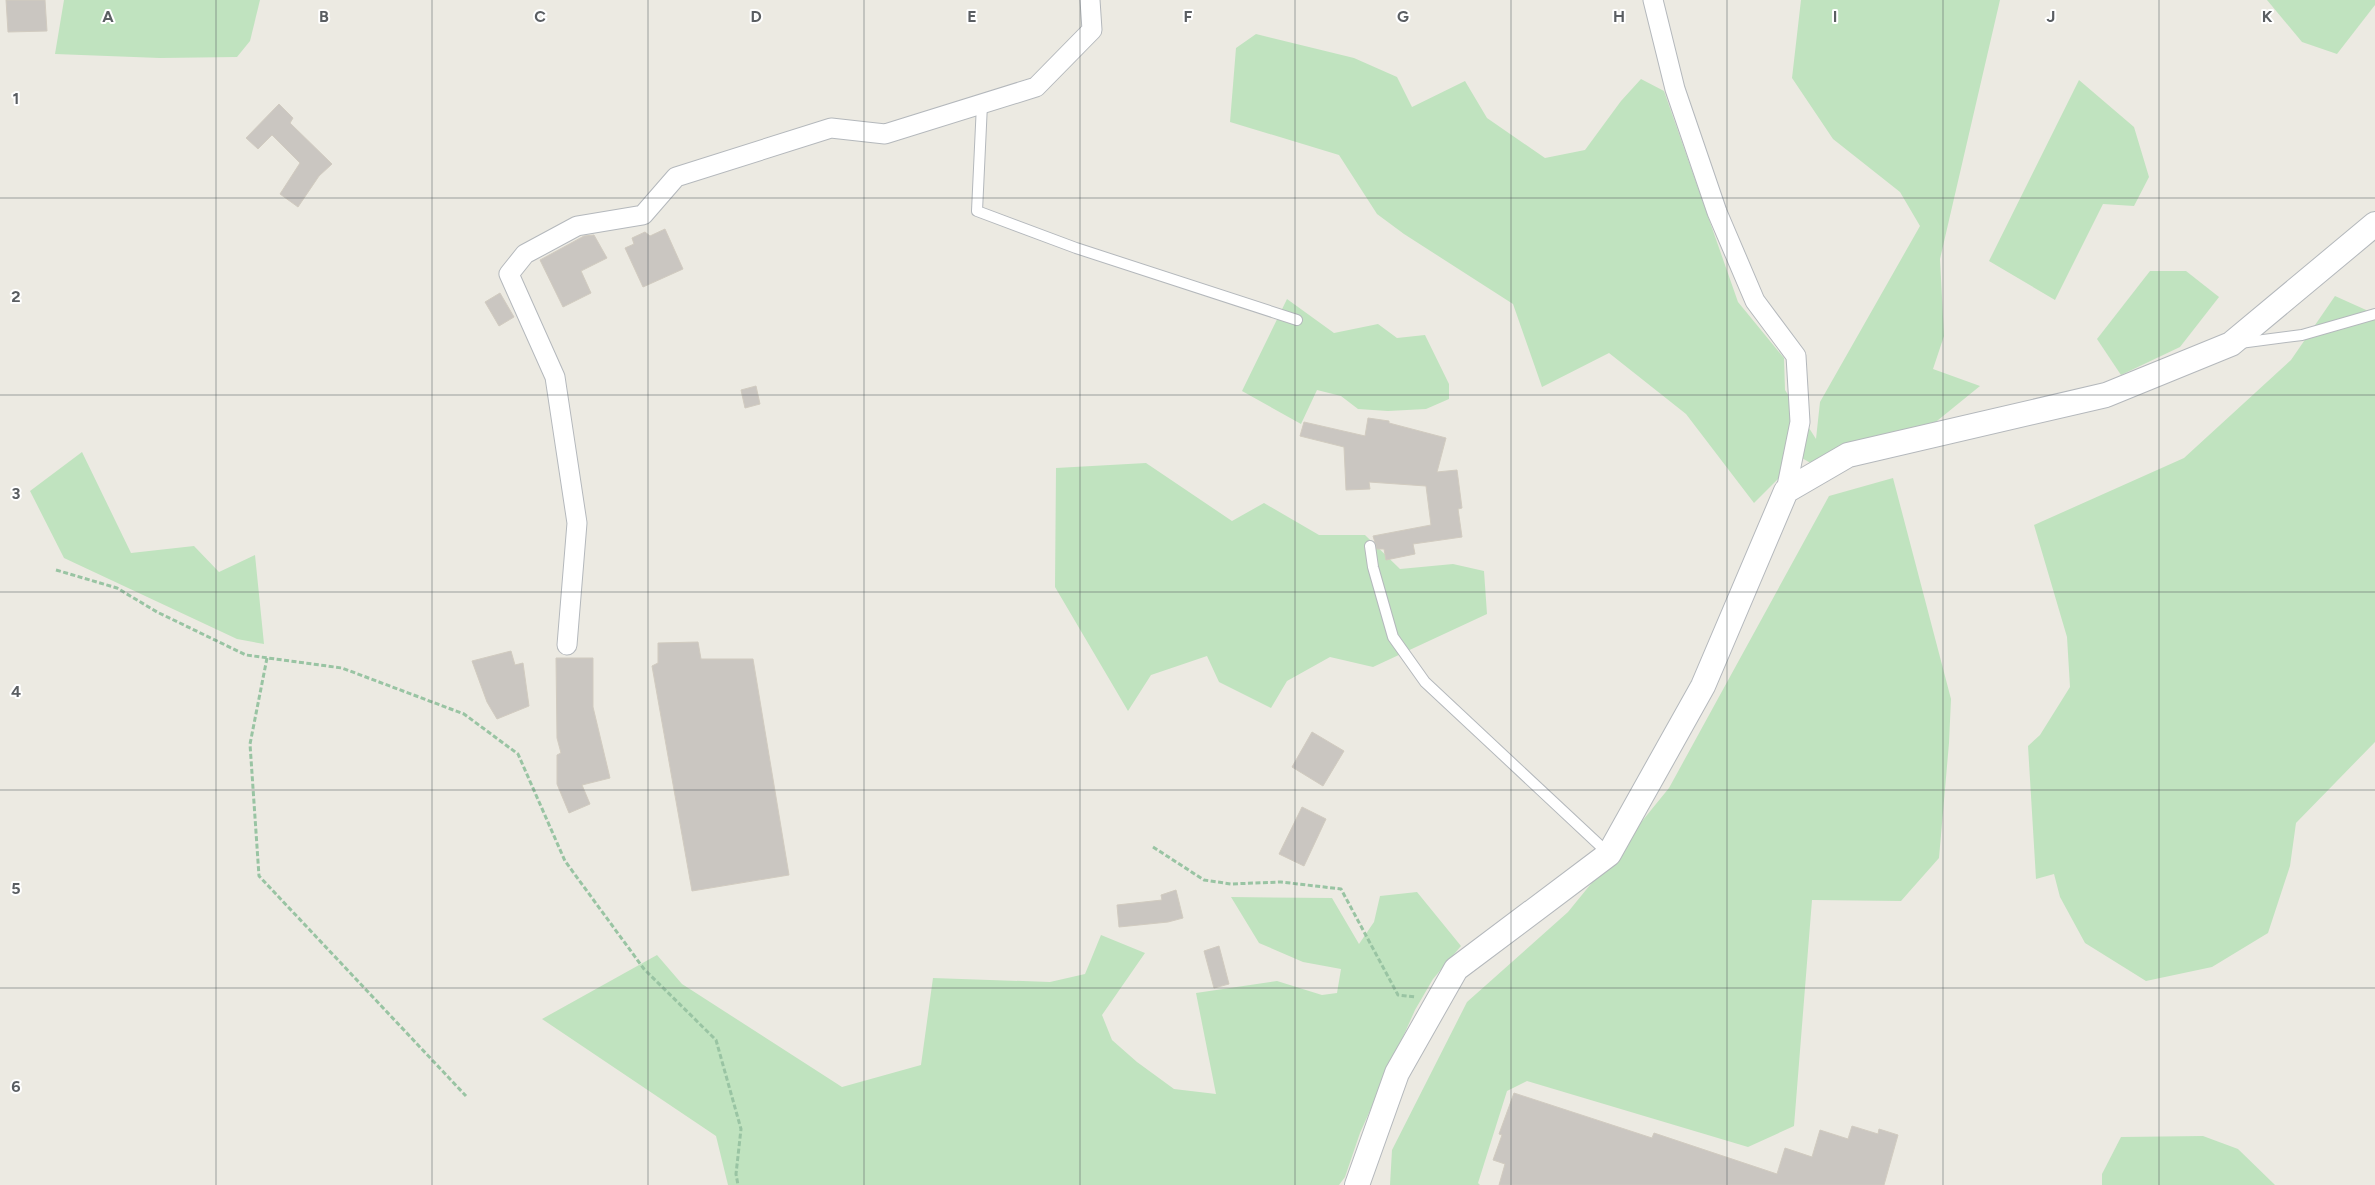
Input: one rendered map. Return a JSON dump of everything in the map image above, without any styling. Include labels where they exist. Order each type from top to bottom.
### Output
[{"type":"street","points":[[567,645],[577,523],[555,376],[509,274],[525,254],[577,226],[643,215],[676,177],[831,128],[885,134],[1036,87],[1092,30],[1090,0]]},
{"type":"street","points":[[1357,1185],[1397,1073],[1456,968],[1609,854],[1703,686],[1786,491],[1800,422],[1796,356],[1755,301],[1718,212],[1675,89],[1653,0]]},
{"type":"street","points":[[1786,491],[1848,456],[2106,395],[2231,344],[2375,224]]},
{"type":"lane","points":[[982,104],[977,211],[1076,248],[1297,320]]},
{"type":"lane","points":[[2231,344],[2302,335],[2375,314]]},
{"type":"lane","points":[[1370,546],[1373,567],[1393,637],[1425,682],[1609,854]]},
{"type":"path","points":[[56,570],[117,588],[157,612],[246,656],[342,668],[464,714],[518,754],[564,861],[644,969],[716,1040],[741,1129],[736,1174],[738,1185]]},
{"type":"path","points":[[267,658],[250,744],[259,876],[466,1096]]},
{"type":"path","points":[[1153,847],[1204,880],[1231,884],[1281,882],[1341,889],[1398,995],[1439,1000]]},
{"type":"green space","points":[[64,0],[260,0],[250,41],[237,57],[160,58],[55,54]]},
{"type":"green space","points":[[1801,0],[2000,0],[1940,259],[1944,336],[1933,369],[1980,386],[1932,425],[1816,466],[1800,457],[1754,503],[1686,414],[1609,353],[1542,387],[1513,304],[1404,234],[1377,214],[1339,155],[1230,122],[1236,48],[1256,34],[1354,58],[1397,77],[1412,107],[1465,81],[1487,118],[1545,158],[1585,150],[1621,101],[1641,79],[1664,91],[1738,302],[1784,358],[1785,390],[1816,439],[1820,402],[1920,226],[1900,192],[1833,139],[1792,78]]},
{"type":"green space","points":[[2267,0],[2375,0],[2375,5],[2337,54],[2302,42]]},
{"type":"green space","points":[[2079,80],[2134,127],[2149,177],[2134,206],[2103,204],[2055,300],[1989,261]]},
{"type":"green space","points":[[2150,271],[2186,271],[2219,297],[2180,347],[2121,375],[2097,339]]},
{"type":"green space","points":[[2335,296],[2375,314],[2375,742],[2296,823],[2290,866],[2268,933],[2212,967],[2146,981],[2085,943],[2060,897],[2054,874],[2036,879],[2028,746],[2040,735],[2070,687],[2067,637],[2034,525],[2184,458],[2291,360]]},
{"type":"green space","points":[[1287,299],[1334,333],[1378,324],[1397,338],[1425,335],[1449,384],[1449,399],[1426,409],[1388,411],[1358,409],[1341,396],[1317,390],[1301,424],[1242,391]]},
{"type":"green space","points":[[82,452],[131,553],[194,546],[219,572],[255,555],[264,644],[237,639],[64,558],[30,491]]},
{"type":"green space","points":[[1146,463],[1232,521],[1264,503],[1319,535],[1365,535],[1400,569],[1453,564],[1484,571],[1487,614],[1373,667],[1330,657],[1287,681],[1271,708],[1219,682],[1207,656],[1151,675],[1128,711],[1055,587],[1056,468]]},
{"type":"green space","points":[[1893,478],[1951,699],[1939,858],[1901,901],[1812,900],[1794,1126],[1748,1147],[1527,1081],[1507,1091],[1478,1183],[1480,1185],[1390,1185],[1392,1150],[1467,1002],[1568,912],[1669,788],[1829,496]]},
{"type":"green space","points":[[1417,892],[1461,946],[1433,979],[1415,1010],[1360,1133],[1345,1177],[1339,1185],[728,1185],[716,1136],[542,1019],[657,955],[682,984],[842,1087],[921,1065],[933,978],[1050,982],[1085,974],[1101,935],[1145,953],[1102,1015],[1112,1040],[1137,1062],[1174,1089],[1216,1094],[1196,993],[1277,981],[1322,995],[1337,993],[1341,969],[1303,962],[1259,943],[1231,897],[1332,898],[1359,944],[1374,922],[1380,896]]},
{"type":"green space","points":[[2203,1136],[2238,1149],[2275,1185],[2102,1185],[2102,1174],[2121,1137]]},
{"type":"building","points":[[6,0],[45,0],[47,31],[8,32]]},
{"type":"building","points":[[279,104],[293,118],[290,123],[332,164],[319,176],[298,207],[280,194],[300,163],[272,135],[258,149],[246,138]]},
{"type":"building","points":[[665,229],[683,269],[643,287],[625,248],[634,244],[632,238],[645,232],[650,236]]},
{"type":"building","points":[[594,235],[607,258],[581,271],[591,293],[563,307],[540,260],[584,236]]},
{"type":"building","points":[[500,293],[514,317],[499,326],[485,302]]},
{"type":"building","points":[[756,386],[760,404],[745,408],[741,390]]},
{"type":"building","points":[[1368,418],[1389,421],[1389,423],[1446,438],[1437,472],[1457,470],[1462,508],[1458,509],[1462,537],[1413,544],[1415,554],[1386,560],[1384,549],[1377,549],[1373,536],[1431,525],[1426,486],[1369,482],[1370,489],[1346,490],[1344,447],[1300,436],[1304,422],[1365,436]]},
{"type":"building","points":[[698,642],[701,659],[753,659],[789,875],[692,891],[652,666],[658,663],[658,643]]},
{"type":"building","points":[[511,651],[515,665],[523,663],[529,706],[497,719],[487,702],[472,661]]},
{"type":"building","points":[[556,658],[593,658],[593,707],[610,778],[582,785],[590,804],[569,813],[557,784],[557,755],[561,753],[557,738]]},
{"type":"building","points":[[1312,732],[1344,751],[1323,786],[1292,767]]},
{"type":"building","points":[[1302,807],[1326,819],[1304,866],[1279,854]]},
{"type":"building","points":[[1176,890],[1183,918],[1168,922],[1119,927],[1117,905],[1162,900],[1161,895]]},
{"type":"building","points":[[1219,946],[1229,984],[1214,988],[1204,951]]},
{"type":"building","points":[[1514,1093],[1652,1138],[1654,1133],[1777,1174],[1785,1148],[1812,1157],[1820,1130],[1848,1139],[1852,1126],[1878,1134],[1879,1129],[1898,1135],[1884,1185],[1499,1185],[1505,1164],[1493,1160],[1502,1135],[1499,1134]]}]
